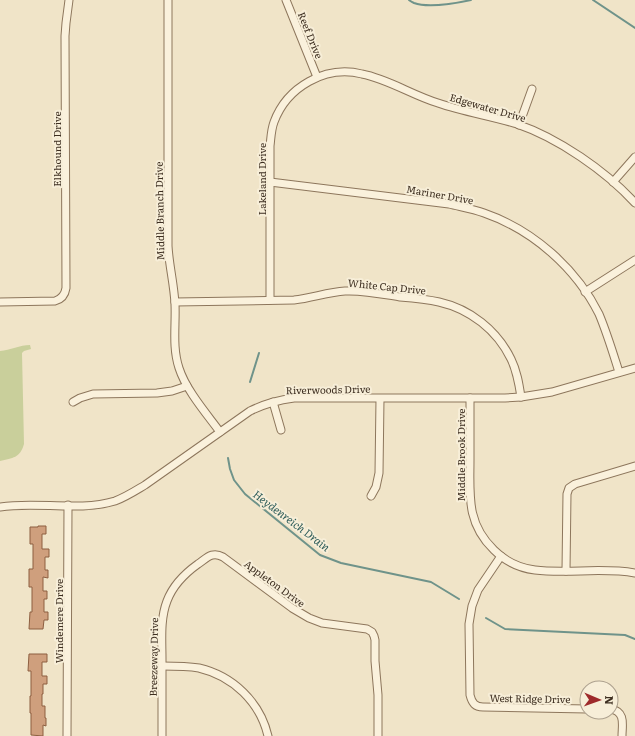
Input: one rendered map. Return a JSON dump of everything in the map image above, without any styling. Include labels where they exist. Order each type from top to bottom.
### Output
[{"type":"street","name":"Elkhound Drive","points":[[0,302],[55,301],[63,297],[65,293],[66,36],[69,0]]},
{"type":"street","name":"Middle Branch Drive","points":[[168,0],[168,246],[175,302],[175,341],[177,359],[179,368],[187,386],[220,432]]},
{"type":"street","name":"Reef Drive","points":[[286,0],[317,77]]},
{"type":"street","name":"Edgewater Drive","points":[[317,77],[337,72],[360,73],[375,77],[436,103],[519,125],[574,152],[613,182],[635,203]]},
{"type":"street","name":"Lakeland Drive","points":[[270,300],[271,138],[276,119],[281,108],[292,94],[317,77]]},
{"type":"street","points":[[519,125],[532,89]]},
{"type":"street","points":[[613,182],[635,157]]},
{"type":"street","name":"Mariner Drive","points":[[270,182],[435,202],[462,207],[486,214],[519,229],[542,245],[565,266],[585,292],[603,324],[619,372]]},
{"type":"street","points":[[585,292],[635,260]]},
{"type":"street","name":"White Cap Drive","points":[[175,302],[304,299],[339,291],[353,291],[439,302],[456,307],[473,316],[495,335],[511,360],[517,377],[521,397]]},
{"type":"street","name":"Riverwoods Drive","points":[[0,507],[16,505],[90,505],[114,501],[145,485],[250,411],[273,402],[294,398],[521,397],[552,392],[635,368]]},
{"type":"street","points":[[73,402],[93,394],[157,393],[172,391],[187,386]]},
{"type":"street","points":[[371,496],[376,487],[379,473],[380,398]]},
{"type":"street","name":"Middle Brook Drive","points":[[470,398],[470,499],[472,514],[476,526],[491,547],[512,563],[527,568],[566,571],[620,571],[635,573]]},
{"type":"street","points":[[273,402],[281,430]]},
{"type":"street","points":[[566,571],[567,494],[569,488],[574,484],[635,466]]},
{"type":"street","name":"Windemere Drive","points":[[68,505],[68,736]]},
{"type":"street","name":"Appleton Drive","points":[[216,554],[223,557],[292,608],[309,618],[322,623],[367,629],[372,632],[375,640],[375,661],[378,685],[378,736]]},
{"type":"street","name":"Breezeway Drive","points":[[162,736],[162,623],[168,599],[175,585],[184,574],[210,556],[216,554]]},
{"type":"street","name":"West Ridge Drive","points":[[501,556],[478,590],[472,606],[469,624],[470,696],[474,705],[479,707],[579,709]]},
{"type":"street","points":[[162,666],[181,666],[200,669],[218,675],[234,684],[255,706],[264,723],[268,736]]},
{"type":"street","points":[[619,712],[622,722],[622,736]]},
{"type":"green space","points":[[30,345],[31,349],[22,353],[24,444],[18,455],[0,461],[0,351]]},
{"type":"building","points":[[46,526],[46,534],[42,534],[42,549],[49,549],[49,557],[45,557],[45,570],[48,570],[48,578],[43,577],[43,591],[47,591],[47,599],[44,599],[44,612],[48,612],[48,620],[44,620],[43,629],[29,629],[30,612],[32,612],[32,587],[29,587],[29,569],[33,569],[33,544],[30,544],[30,527]]},
{"type":"building","points":[[29,654],[47,654],[47,662],[42,662],[42,676],[47,676],[47,684],[43,684],[42,694],[42,706],[45,706],[46,718],[46,726],[43,725],[43,736],[31,735],[31,671],[28,671]]},
{"type":"waterway","points":[[409,0],[414,3],[427,5],[451,4],[471,0]]},
{"type":"waterway","points":[[593,0],[635,28]]},
{"type":"waterway","name":"Heydenreich Drain","points":[[250,382],[259,353]]},
{"type":"waterway","name":"Heydenreich Drain","points":[[228,458],[234,480],[245,494],[320,555],[341,563],[431,582],[459,599]]},
{"type":"waterway","name":"Heydenreich Drain","points":[[486,618],[505,629],[625,635],[635,639]]}]
